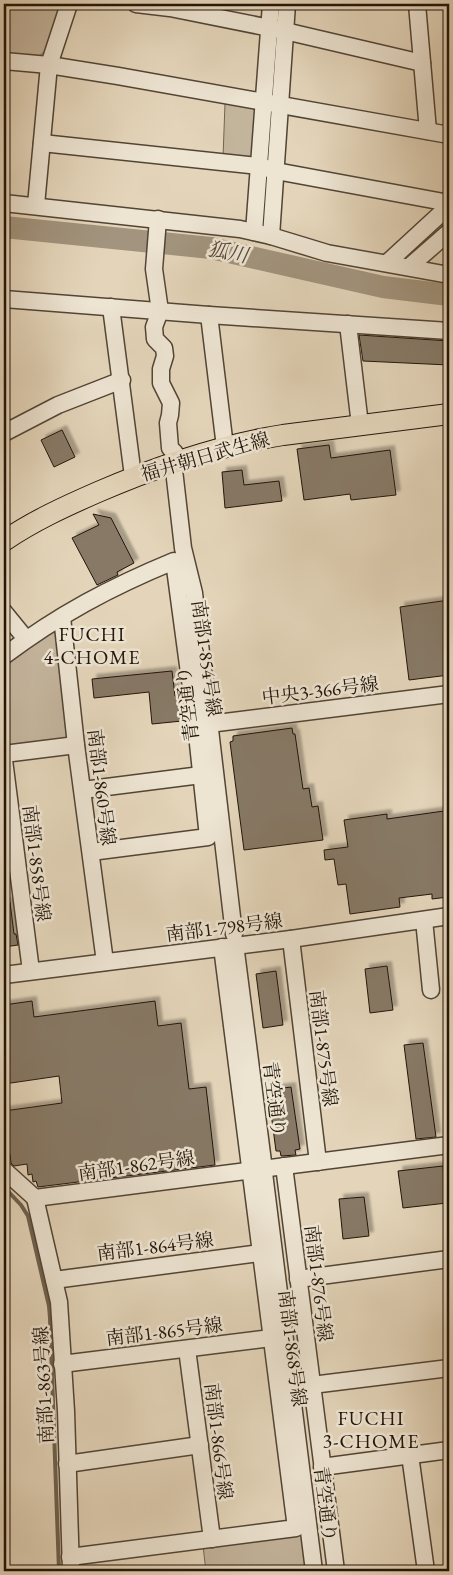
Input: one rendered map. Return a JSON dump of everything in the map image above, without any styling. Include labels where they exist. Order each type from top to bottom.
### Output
[{"type":"main road","name":"福井朝日武生線","points":[[4,541],[61,508],[133,476],[174,461],[256,439],[449,414]]},
{"type":"street","points":[[36,206],[49,65],[69,4]]},
{"type":"street","points":[[136,4],[170,8],[422,63]]},
{"type":"street","points":[[254,232],[271,4]]},
{"type":"street","points":[[270,236],[287,4]]},
{"type":"street","points":[[416,4],[428,131]]},
{"type":"street","points":[[4,61],[49,65],[449,135]]},
{"type":"street","points":[[42,143],[259,166],[276,171],[449,204]]},
{"type":"street","points":[[4,203],[158,222],[240,229],[327,253],[449,275]]},
{"type":"street","points":[[387,263],[449,204]]},
{"type":"street","points":[[158,222],[154,269],[160,311],[154,328],[155,339],[164,348],[165,356],[161,369],[161,383],[170,403],[168,423],[170,448],[175,453]]},
{"type":"street","points":[[409,267],[449,232]]},
{"type":"street","points":[[4,299],[209,315],[449,330]]},
{"type":"street","points":[[111,307],[133,476]]},
{"type":"street","points":[[209,315],[225,447]]},
{"type":"street","points":[[348,324],[360,425]]},
{"type":"street","points":[[4,433],[58,405],[122,380]]},
{"type":"street","name":"青空通り","points":[[174,470],[183,548],[194,593],[203,724],[234,934]]},
{"type":"street","name":"南部1-854号線","points":[[4,656],[26,639],[107,591],[174,561],[203,724],[201,775],[208,837],[91,852]]},
{"type":"street","points":[[4,612],[26,639]]},
{"type":"street","name":"南部1-860号線","points":[[62,617],[76,745],[105,962]]},
{"type":"street","name":"中央3-366号線","points":[[203,724],[449,694]]},
{"type":"street","points":[[4,754],[76,745]]},
{"type":"street","name":"南部1-858号線","points":[[4,760],[31,972]]},
{"type":"street","points":[[83,790],[201,775]]},
{"type":"street","name":"南部1-798号線","points":[[4,975],[105,962],[229,950],[449,916]]},
{"type":"street","points":[[424,920],[431,990]]},
{"type":"street","name":"南部1-875号線","points":[[291,939],[318,1162]]},
{"type":"street","name":"南部1-868号線","points":[[70,1564],[212,1539],[296,1528],[260,1253],[259,1168],[229,950]]},
{"type":"street","points":[[284,1166],[449,1145]]},
{"type":"street","name":"南部1-862号線","points":[[35,1198],[284,1166]]},
{"type":"street","name":"南部1-876号線","points":[[284,1166],[336,1571]]},
{"type":"street","name":"青空通り","points":[[259,1168],[314,1571]]},
{"type":"street","points":[[4,1170],[35,1198]]},
{"type":"street","name":"南部1-863号線","points":[[35,1198],[59,1302],[66,1411],[70,1564]]},
{"type":"street","name":"南部1-864号線","points":[[54,1280],[260,1253]]},
{"type":"street","points":[[298,1278],[449,1259]]},
{"type":"street","name":"南部1-865号線","points":[[62,1364],[271,1338]]},
{"type":"street","name":"南部1-866号線","points":[[187,1349],[212,1539]]},
{"type":"street","points":[[312,1385],[449,1368]]},
{"type":"street","points":[[68,1464],[200,1445]]},
{"type":"street","points":[[322,1467],[449,1450]]},
{"type":"street","points":[[410,1455],[426,1571]]},
{"type":"shaded area","points":[[4,5],[59,7],[45,51],[38,57],[4,54]]},
{"type":"shaded area","points":[[225,103],[252,108],[258,114],[255,156],[248,161],[223,158]]},
{"type":"shaded area","points":[[50,630],[58,634],[71,735],[67,741],[11,747],[7,743],[4,720],[4,663]]},
{"type":"shaded area","points":[[302,1534],[306,1571],[206,1571],[203,1546]]},
{"type":"building","points":[[359,335],[449,341],[449,365],[363,361]]},
{"type":"building","points":[[62,430],[75,457],[54,467],[41,440]]},
{"type":"building","points":[[329,445],[331,458],[390,450],[396,495],[351,500],[350,494],[304,500],[297,449]]},
{"type":"building","points":[[242,470],[244,485],[279,481],[282,501],[225,508],[222,472]]},
{"type":"building","points":[[93,514],[111,518],[134,563],[117,572],[118,575],[97,585],[72,538],[99,525]]},
{"type":"building","points":[[449,600],[449,675],[409,680],[400,607]]},
{"type":"building","points":[[172,671],[175,696],[179,697],[182,721],[152,724],[149,692],[94,698],[92,679]]},
{"type":"building","points":[[292,728],[293,734],[295,734],[303,789],[309,788],[312,807],[318,806],[323,840],[244,850],[230,742],[233,741],[233,736]]},
{"type":"building","points":[[444,811],[445,818],[448,817],[449,825],[449,870],[445,870],[448,897],[432,899],[432,894],[399,898],[400,907],[350,914],[346,884],[338,885],[334,859],[325,860],[324,850],[348,847],[344,820],[387,814],[387,819]]},
{"type":"building","points":[[4,902],[10,902],[14,934],[16,934],[18,945],[4,947]]},
{"type":"building","points":[[387,966],[393,1010],[370,1013],[365,969]]},
{"type":"building","points":[[276,971],[283,1025],[263,1028],[256,974]]},
{"type":"building","points":[[32,1001],[34,1017],[155,1001],[158,1026],[181,1023],[189,1089],[206,1087],[215,1165],[38,1187],[36,1181],[33,1182],[32,1174],[28,1175],[27,1164],[14,1166],[11,1163],[10,1154],[4,1155],[4,1111],[62,1103],[59,1076],[4,1084],[4,1005]]},
{"type":"building","points":[[423,1043],[436,1137],[416,1139],[404,1045]]},
{"type":"building","points":[[291,1087],[300,1149],[295,1150],[296,1155],[281,1156],[280,1151],[276,1151],[268,1090]]},
{"type":"building","points":[[443,1166],[447,1203],[403,1208],[398,1171]]},
{"type":"building","points":[[364,1197],[369,1236],[343,1239],[339,1199]]},
{"type":"waterway","name":"狐川","points":[[4,227],[211,248],[383,287],[449,295]]},
{"type":"waterway","points":[[4,1187],[21,1205],[28,1216],[49,1306],[59,1571]]},
{"type":"district","name":"FUCHI 4-CHOME","points":[[92,646]]},
{"type":"district","name":"FUCHI 3-CHOME","points":[[371,1430]]}]
